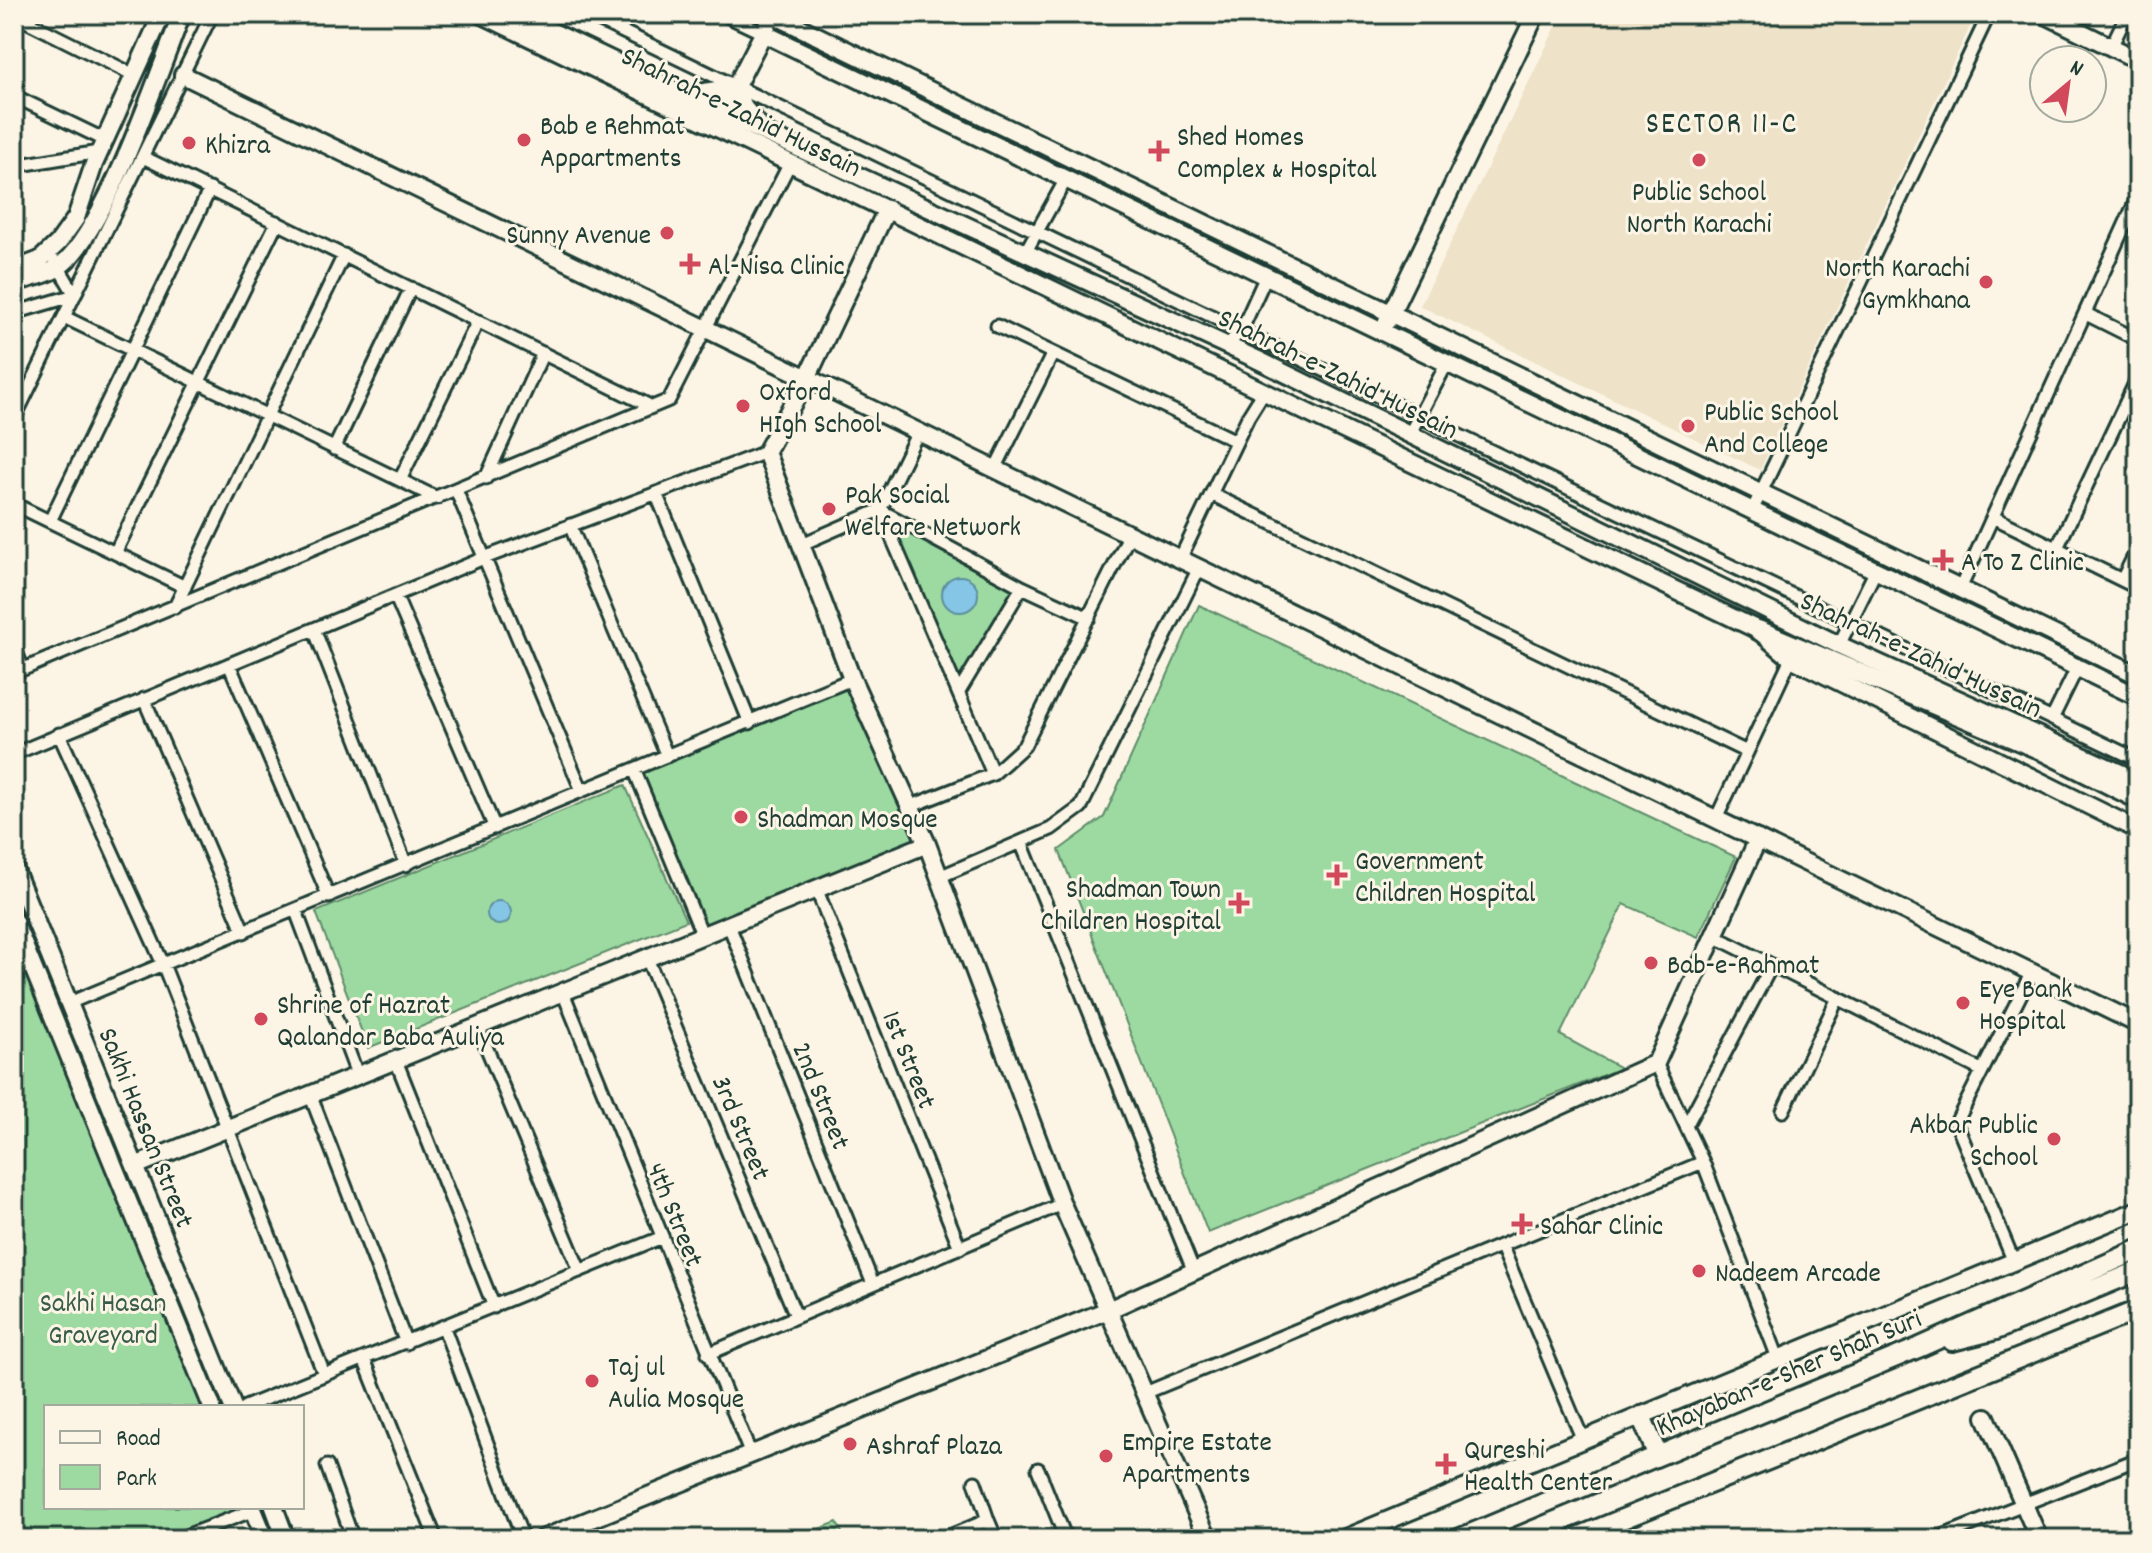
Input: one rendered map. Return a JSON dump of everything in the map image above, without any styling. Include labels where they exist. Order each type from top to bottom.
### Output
[{"type":"main road","points":[[1758,630],[2041,750],[2138,799]]},
{"type":"main road","name":"Khayaban-e-Sher Shah Suri","points":[[1458,1539],[1918,1348],[2138,1250]]},
{"type":"main road","points":[[1918,1348],[1996,1330],[2138,1271]]},
{"type":"main road","points":[[1573,1539],[2138,1310]]},
{"type":"main road","points":[[1641,1416],[1658,1456]]},
{"type":"street","points":[[14,270],[40,260],[76,218],[102,146],[162,14]]},
{"type":"street","points":[[14,283],[59,268],[82,240],[104,204],[182,14]]},
{"type":"street","points":[[14,419],[212,14]]},
{"type":"street","name":"Shahrah-e-Zahid Hussain","points":[[481,14],[1758,630],[1791,658],[2138,830]]},
{"type":"street","name":"Shahrah-e-Zahid Hussain","points":[[515,14],[1256,359],[1839,645],[2138,781]]},
{"type":"street","points":[[586,14],[1037,235],[1242,329],[2138,760]]},
{"type":"street","points":[[723,14],[2138,697]]},
{"type":"street","points":[[722,113],[772,14],[2138,675]]},
{"type":"street","points":[[1381,333],[1536,14]]},
{"type":"street","points":[[1752,511],[1989,14]]},
{"type":"street","points":[[2044,14],[2138,60]]},
{"type":"street","points":[[2111,47],[2127,14]]},
{"type":"street","points":[[14,15],[134,75]]},
{"type":"street","points":[[183,75],[2138,1024]]},
{"type":"street","points":[[654,97],[735,87]]},
{"type":"street","points":[[735,87],[745,109],[766,133],[812,173]]},
{"type":"street","points":[[14,96],[102,146]]},
{"type":"street","points":[[14,166],[102,146]]},
{"type":"street","points":[[143,157],[652,407]]},
{"type":"street","points":[[14,647],[19,671],[669,400],[790,163]]},
{"type":"street","points":[[1026,251],[1065,181]]},
{"type":"street","points":[[50,521],[210,189]]},
{"type":"street","points":[[1960,589],[2138,196]]},
{"type":"street","points":[[14,754],[484,558],[766,452],[807,378],[887,209]]},
{"type":"street","points":[[115,553],[277,222]]},
{"type":"street","points":[[48,252],[75,295]]},
{"type":"street","points":[[175,607],[344,255]]},
{"type":"street","points":[[1227,346],[1242,329],[1266,276]]},
{"type":"street","points":[[334,449],[411,288]]},
{"type":"street","points":[[14,313],[75,295]]},
{"type":"street","points":[[2086,314],[2138,340]]},
{"type":"street","points":[[64,317],[437,498]]},
{"type":"street","points":[[400,480],[478,321]]},
{"type":"street","points":[[997,326],[1236,441]]},
{"type":"street","points":[[486,478],[543,353]]},
{"type":"street","points":[[995,469],[1053,353]]},
{"type":"street","points":[[1242,383],[1256,359]]},
{"type":"street","points":[[1409,435],[1446,365]]},
{"type":"street","points":[[2057,548],[2138,377]]},
{"type":"street","points":[[14,396],[28,391]]},
{"type":"street","points":[[1180,559],[1236,441],[1263,393]]},
{"type":"street","points":[[802,544],[880,510],[918,432]]},
{"type":"street","points":[[766,452],[852,679],[927,844],[1062,1204],[1208,1539]]},
{"type":"street","points":[[456,490],[582,791]]},
{"type":"street","points":[[656,493],[750,723]]},
{"type":"street","points":[[1211,494],[1747,752]]},
{"type":"street","points":[[14,504],[185,587]]},
{"type":"street","points":[[880,510],[1022,587],[1089,618]]},
{"type":"street","points":[[880,510],[993,774]]},
{"type":"street","points":[[1993,517],[2138,588]]},
{"type":"street","points":[[570,525],[667,756]]},
{"type":"street","points":[[909,807],[993,774],[1032,734],[1130,534]]},
{"type":"street","points":[[2122,580],[2138,548]]},
{"type":"street","points":[[939,877],[1051,829],[1081,807],[1199,568]]},
{"type":"street","points":[[1839,645],[1876,570]]},
{"type":"street","points":[[959,692],[1022,587]]},
{"type":"street","points":[[395,595],[495,828]]},
{"type":"street","points":[[314,629],[406,865]]},
{"type":"street","points":[[1716,819],[1791,658]]},
{"type":"street","points":[[229,664],[329,897]]},
{"type":"street","points":[[2052,719],[2077,668]]},
{"type":"street","points":[[69,1003],[852,679]]},
{"type":"street","points":[[144,699],[244,932]]},
{"type":"street","points":[[59,734],[163,964],[229,1125],[324,1374]]},
{"type":"street","points":[[634,769],[702,934]]},
{"type":"street","points":[[542,1539],[1108,1310],[1656,1063],[1758,839]]},
{"type":"street","points":[[1021,842],[1194,1272]]},
{"type":"street","points":[[135,1166],[229,1125],[927,844]]},
{"type":"street","name":"Sakhi Hassan Street","points":[[14,868],[232,1405]]},
{"type":"street","name":"1st Street","points":[[816,888],[960,1248]]},
{"type":"street","points":[[296,911],[357,1074]]},
{"type":"street","name":"Sakhi Hassan Street","points":[[14,921],[211,1405]]},
{"type":"street","name":"2nd Street","points":[[728,923],[873,1284]]},
{"type":"street","points":[[1714,936],[1981,1070]]},
{"type":"street","name":"3rd Street","points":[[646,956],[796,1316]]},
{"type":"street","points":[[1686,1126],[1772,965]]},
{"type":"street","points":[[2014,1262],[1956,1123],[2032,972]]},
{"type":"street","name":"4th Street","points":[[562,990],[660,1238],[751,1455]]},
{"type":"street","points":[[1783,1111],[1838,998]]},
{"type":"street","points":[[477,1025],[580,1271]]},
{"type":"street","points":[[395,1058],[494,1307]]},
{"type":"street","points":[[1656,1063],[1703,1162],[1778,1358]]},
{"type":"street","points":[[310,1094],[406,1343]]},
{"type":"street","points":[[1145,1393],[1703,1162]]},
{"type":"street","points":[[708,1354],[1062,1204]]},
{"type":"street","points":[[1343,1539],[2138,1210]]},
{"type":"street","points":[[250,1405],[660,1238]]},
{"type":"street","points":[[1502,1247],[1583,1440]]},
{"type":"street","points":[[444,1328],[523,1539]]},
{"type":"street","points":[[364,1359],[436,1539]]},
{"type":"street","points":[[1986,1417],[2039,1539]]},
{"type":"street","points":[[1935,1539],[2138,1459]]},
{"type":"street","points":[[327,1466],[353,1539]]},
{"type":"street","points":[[1038,1469],[1066,1539]]},
{"type":"street","points":[[975,1482],[996,1539]]},
{"type":"street","points":[[178,1539],[253,1509],[265,1539]]},
{"type":"street","points":[[275,1509],[286,1539]]},
{"type":"street","points":[[942,1539],[988,1520]]},
{"type":"street","points":[[2131,1539],[2138,1536]]},
{"type":"shaded area","name":"Public School North Karachi","points":[[1562,14],[1976,14],[1760,470],[1420,306]]},
{"type":"green space","points":[[880,510],[1022,587],[959,692]]},
{"type":"green space","points":[[1199,605],[1736,857],[1698,937],[1624,904],[1560,1035],[1621,1068],[1208,1233],[1059,850],[1104,817]]},
{"type":"green space","points":[[852,679],[927,844],[702,934],[634,769]]},
{"type":"green space","points":[[625,785],[686,921],[368,1048],[316,912]]},
{"type":"green space","name":"Sakhi Hasan Graveyard","points":[[14,867],[232,1405],[44,1405],[44,1509],[257,1509],[178,1539],[14,1539]]},
{"type":"green space","points":[[837,1522],[845,1539],[793,1539]]},
{"type":"water","points":[[960,576],[973,581],[978,594],[973,607],[960,612],[947,607],[942,594],[947,581]]},
{"type":"water","points":[[499,901],[510,908],[511,913],[504,924],[499,925],[488,918],[487,913],[494,902]]},
{"type":"place","name":"Bab e Rehmat Appartments","points":[[524,140]]},
{"type":"place","name":"Khizra","points":[[189,143]]},
{"type":"place","name":"Shed Homes Complex & Hospital","points":[[1159,151]]},
{"type":"place","name":"Public School North Karachi","points":[[1699,160]]},
{"type":"place","name":"Sunny Avenue","points":[[667,233]]},
{"type":"place","name":"Al-Nisa Clinic","points":[[690,264]]},
{"type":"place","name":"North Karachi Gymkhana","points":[[1986,282]]},
{"type":"place","name":"Oxford HIgh School","points":[[743,406]]},
{"type":"place","name":"Public School And College","points":[[1688,426]]},
{"type":"place","name":"Pak Social Welfare Network","points":[[829,509]]},
{"type":"place","name":"A To Z Clinic","points":[[1943,560]]},
{"type":"place","name":"Shadman Mosque","points":[[741,817]]},
{"type":"place","name":"Government Children Hospital","points":[[1337,875]]},
{"type":"place","name":"Shadman Town Children Hospital","points":[[1239,903]]},
{"type":"place","name":"Bab-e-Rahmat","points":[[1651,963]]},
{"type":"place","name":"Eye Bank Hospital","points":[[1963,1003]]},
{"type":"place","name":"Shrine of Hazrat Qalandar Baba Auliya","points":[[261,1019]]},
{"type":"place","name":"Akbar Public School","points":[[2054,1139]]},
{"type":"place","name":"Sahar Clinic","points":[[1522,1224]]},
{"type":"place","name":"Nadeem Arcade","points":[[1699,1271]]},
{"type":"place","name":"Taj ul Aulia Mosque","points":[[592,1381]]},
{"type":"place","name":"Ashraf Plaza","points":[[850,1444]]},
{"type":"place","name":"Empire Estate Apartments","points":[[1106,1456]]},
{"type":"place","name":"Qureshi Health Center","points":[[1446,1464]]},
{"type":"district","name":"SECTOR 11-C","points":[[1722,122]]}]
